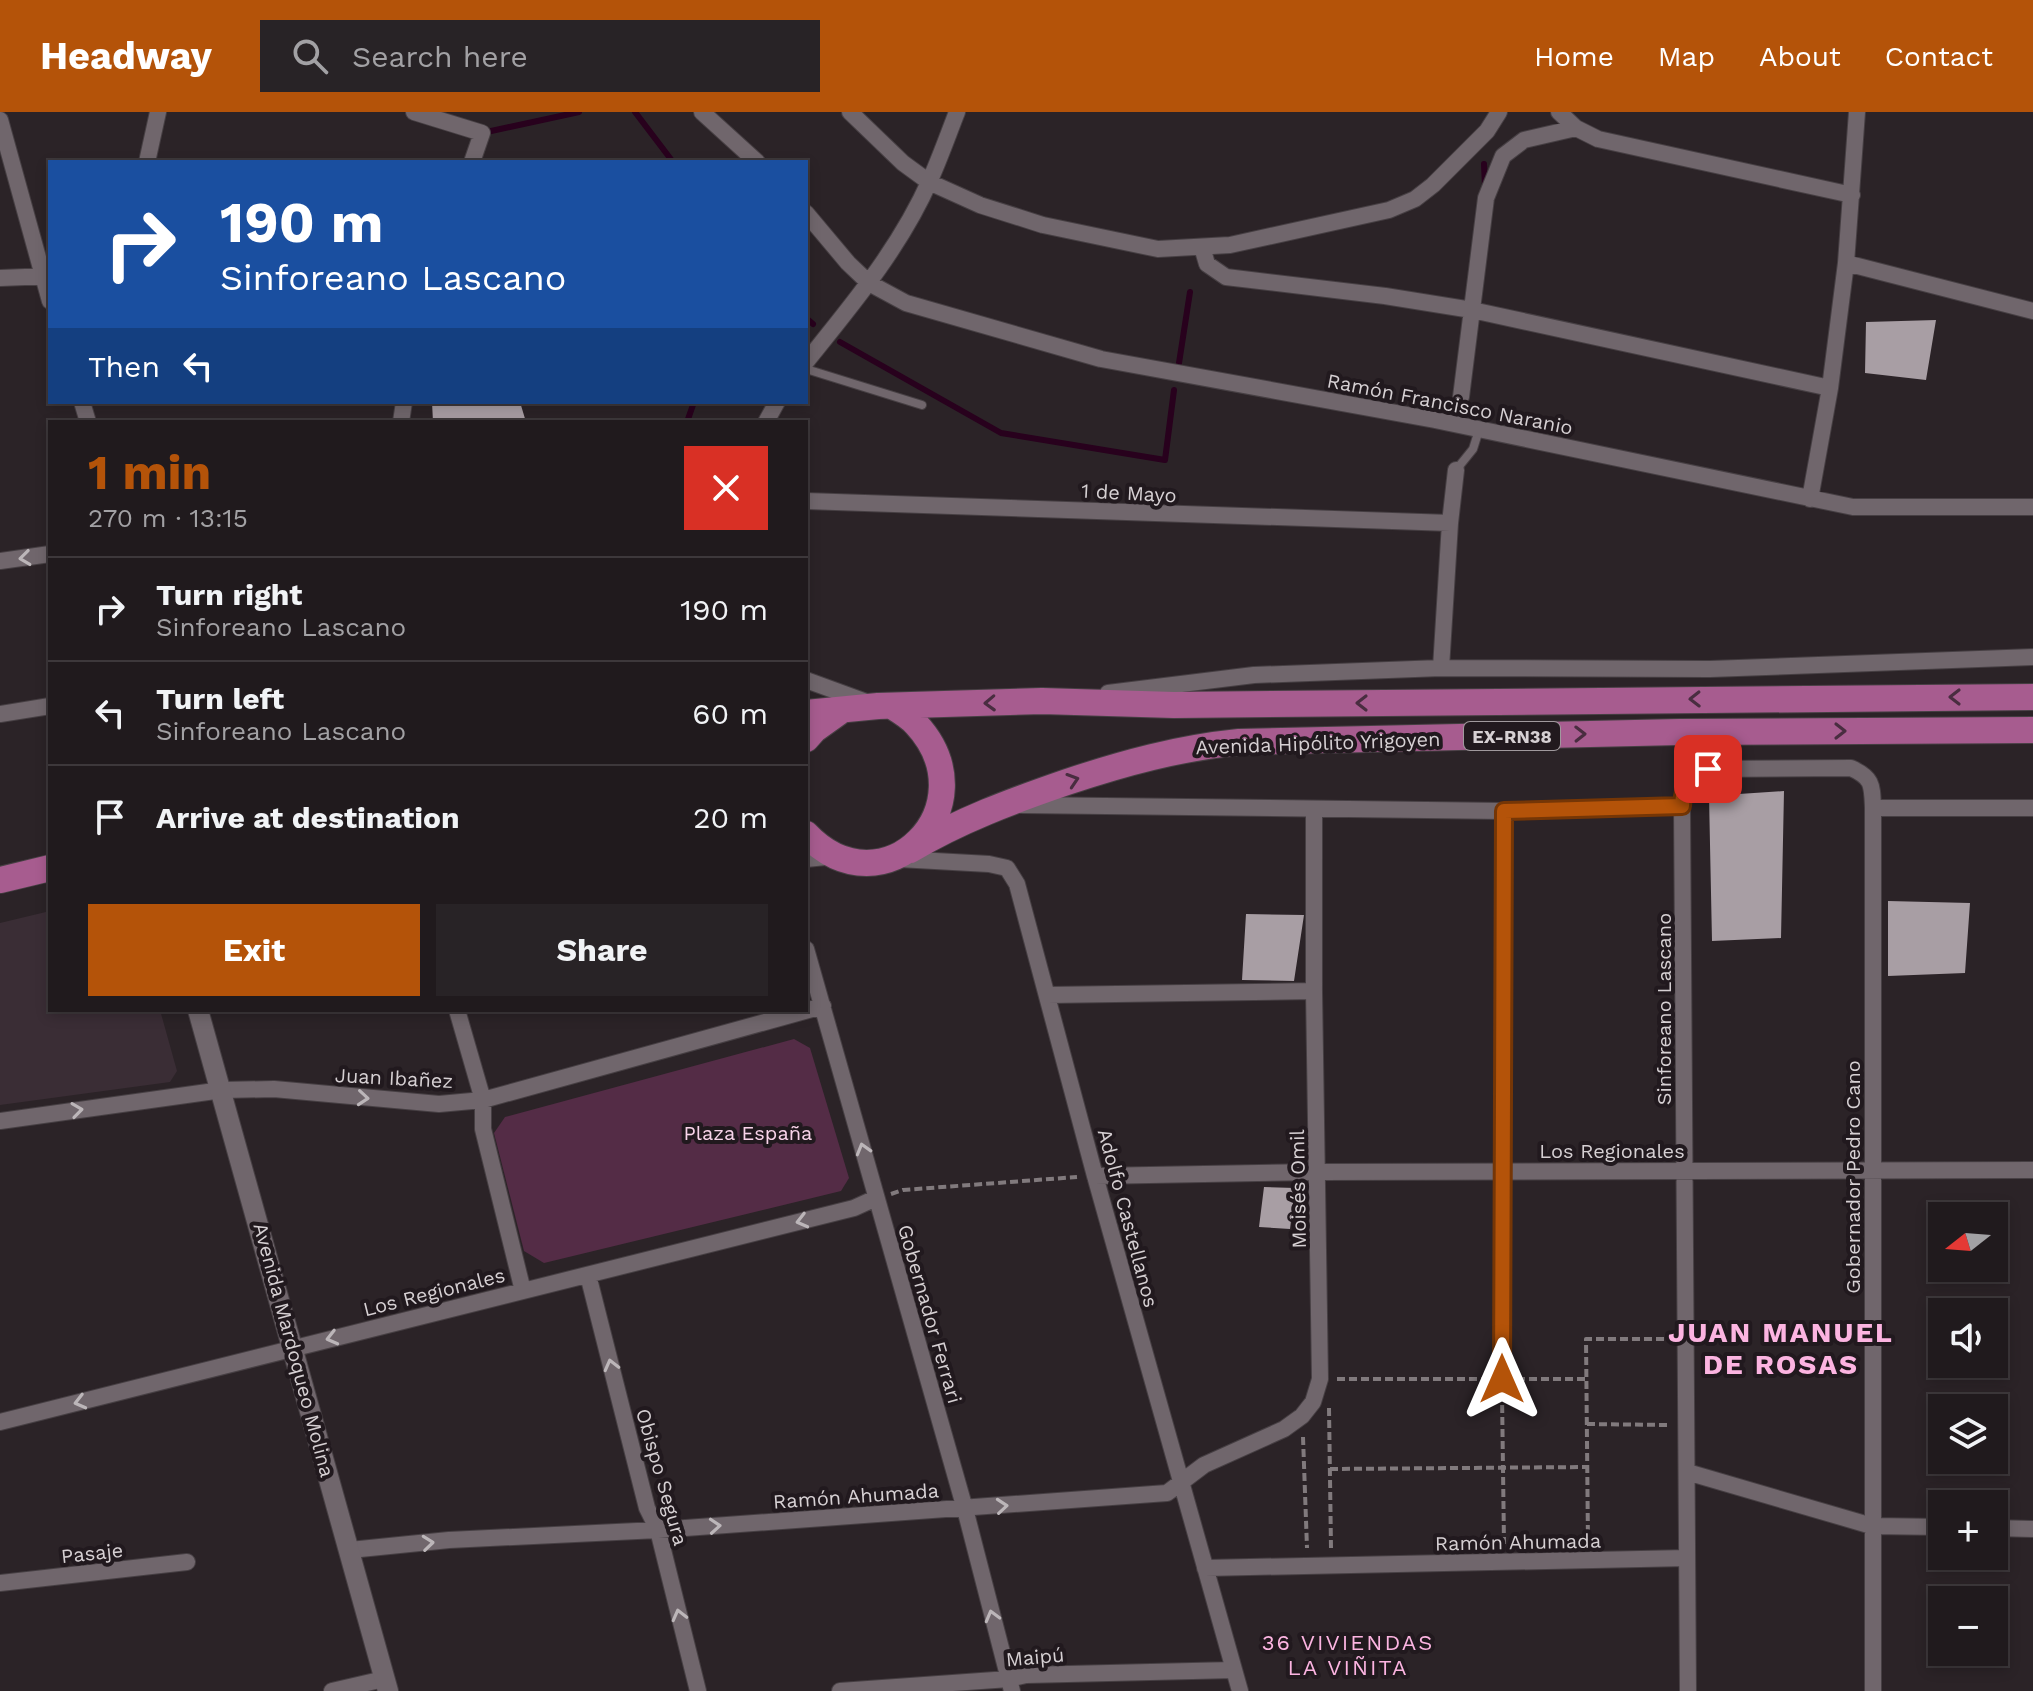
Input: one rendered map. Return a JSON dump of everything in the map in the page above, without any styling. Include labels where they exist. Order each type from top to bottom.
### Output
[{"type":"main road","name":"Avenida Hipólito Yrigoyen","points":[[885,706],[1042,701],[1174,705],[2033,697]]},
{"type":"main road","name":"EX-RN38","points":[[808,713],[885,706]]},
{"type":"main road","points":[[885,706],[914,721],[930,740],[940,763],[943,788],[939,812],[927,833],[902,854]]},
{"type":"main road","points":[[808,737],[842,710]]},
{"type":"main road","name":"Avenida Hipólito Yrigoyen","points":[[902,854],[948,827],[999,805],[1165,752],[1239,742],[1679,732],[2033,730]]},
{"type":"main road","name":"EX-RN38","points":[[808,836],[824,851],[864,863],[902,854]]},
{"type":"main road","points":[[0,880],[48,868]]},
{"type":"street","points":[[147,160],[158,112]]},
{"type":"street","points":[[414,112],[482,133],[473,160]]},
{"type":"street","points":[[702,112],[755,160]]},
{"type":"street","points":[[850,112],[903,163],[929,182],[980,205],[1043,225],[1158,249],[1230,245],[1389,210],[1415,199],[1459,161],[1487,131],[1499,112]]},
{"type":"street","points":[[808,359],[869,283],[929,182],[957,112]]},
{"type":"street","points":[[1559,112],[1576,128],[1598,139],[1852,195]]},
{"type":"street","points":[[1810,499],[1830,388],[1846,263],[1857,112]]},
{"type":"street","points":[[0,120],[46,276],[0,278]]},
{"type":"street","points":[[1461,397],[1486,198],[1503,156],[1524,140],[1576,128]]},
{"type":"street","name":"Ramón Francisco Naranio","points":[[808,215],[869,283],[906,303],[1101,359],[1479,430],[1853,507],[2033,507]]},
{"type":"street","points":[[1202,247],[1207,264],[1226,277],[1472,310],[1830,388]]},
{"type":"street","points":[[1846,263],[2033,311]]},
{"type":"street","points":[[1441,668],[1456,470]]},
{"type":"street","name":"1 de Mayo","points":[[808,501],[1450,523]]},
{"type":"street","points":[[0,561],[48,554]]},
{"type":"street","points":[[1042,701],[1254,675],[1441,668],[1710,669],[2033,657]]},
{"type":"street","points":[[808,681],[885,706]]},
{"type":"street","points":[[0,714],[48,706]]},
{"type":"street","name":"Sinforeano Lascano","points":[[1688,1691],[1683,788],[1692,776],[1708,769],[1851,768],[1866,774],[1872,786],[1873,808]]},
{"type":"street","points":[[999,805],[1504,811],[1682,806]]},
{"type":"street","points":[[1873,808],[2033,808]]},
{"type":"street","name":"Gobernador Pedro Cano","points":[[1873,808],[1873,1691]]},
{"type":"street","name":"Moisés Omil","points":[[1314,809],[1320,1379]]},
{"type":"street","points":[[1502,1379],[1504,811]]},
{"type":"street","name":"Adolfo Castellanos","points":[[902,854],[1007,868],[1017,884],[1095,1176],[1240,1691]]},
{"type":"street","points":[[808,859],[835,856]]},
{"type":"street","name":"Gobernador Ferrari","points":[[808,956],[965,1509],[1011,1685]]},
{"type":"street","points":[[1047,995],[1314,991]]},
{"type":"street","name":"Juan Ibañez","points":[[808,1010],[823,1006]]},
{"type":"street","name":"Avenida Mardoqueo Molina","points":[[199,1012],[386,1685]]},
{"type":"street","points":[[458,1012],[483,1100],[483,1129],[523,1291]]},
{"type":"street","name":"Juan Ibañez","points":[[0,1121],[222,1090],[274,1089],[439,1104],[483,1100],[801,1012]]},
{"type":"street","name":"Los Regionales","points":[[1095,1176],[1318,1172],[2033,1170]]},
{"type":"street","name":"Los Regionales","points":[[0,1422],[854,1208],[876,1198]]},
{"type":"street","name":"Obispo Segura","points":[[588,1275],[647,1508],[658,1530],[698,1691]]},
{"type":"street","points":[[1302,1416],[1313,1402],[1320,1379]]},
{"type":"street","name":"Ramón Ahumada","points":[[350,1550],[449,1540],[658,1530],[1167,1493],[1204,1465],[1284,1429],[1302,1416]]},
{"type":"street","points":[[1687,1472],[1872,1526],[1928,1527]]},
{"type":"street","points":[[2008,1528],[2033,1529]]},
{"type":"street","name":"Ramón Ahumada","points":[[1205,1568],[1687,1558]]},
{"type":"street","name":"Pasaje","points":[[0,1583],[187,1562]]},
{"type":"street","name":"Maipú","points":[[840,1691],[1011,1685],[1026,1675],[1234,1670]]},
{"type":"street","points":[[332,1691],[386,1685]]},
{"type":"lane","points":[[808,370],[922,405]]},
{"type":"lane","points":[[1456,470],[1473,449],[1479,430]]},
{"type":"path","points":[[876,1198],[903,1190],[1095,1176]]},
{"type":"path","points":[[1589,1561],[1586,1339],[1686,1339]]},
{"type":"path","points":[[1331,1566],[1329,1396],[1320,1379],[1587,1379]]},
{"type":"path","points":[[1502,1379],[1504,1562]]},
{"type":"path","points":[[1302,1416],[1307,1566]]},
{"type":"path","points":[[1587,1424],[1686,1425]]},
{"type":"path","points":[[1330,1469],[1588,1467]]},
{"type":"shaded area","points":[[48,911],[48,1012],[161,1012],[177,1071],[170,1082],[0,1105],[0,923]]},
{"type":"green space","name":"Plaza España","points":[[794,1039],[810,1048],[849,1178],[841,1191],[544,1263],[524,1251],[494,1133],[505,1117]]},
{"type":"building","points":[[1936,320],[1926,380],[1865,373],[1866,322]]},
{"type":"building","points":[[432,404],[521,404],[525,420],[433,420]]},
{"type":"building","points":[[1784,791],[1781,938],[1712,941],[1709,796]]},
{"type":"building","points":[[1888,901],[1970,903],[1965,973],[1888,976]]},
{"type":"building","points":[[1246,914],[1304,915],[1294,981],[1242,980]]},
{"type":"building","points":[[1264,1187],[1295,1188],[1290,1229],[1259,1227]]},
{"type":"waterway","points":[[482,133],[579,112]]},
{"type":"waterway","points":[[635,112],[671,160]]},
{"type":"waterway","points":[[1484,164],[1485,186]]},
{"type":"waterway","points":[[1179,363],[1190,292]]},
{"type":"waterway","points":[[808,320],[813,324]]},
{"type":"waterway","points":[[840,342],[1001,433],[1165,460],[1174,390]]},
{"type":"waterway","points":[[688,420],[693,404]]},
{"type":"district","name":"JUAN MANUEL DE ROSAS","points":[[1781,1348]]},
{"type":"district","name":"36 VIVIENDAS LA VIÑITA","points":[[1348,1654]]},
{"type":"route","points":[[1502,1379],[1504,811],[1682,806],[1683,788],[1692,776],[1708,769]]}]
